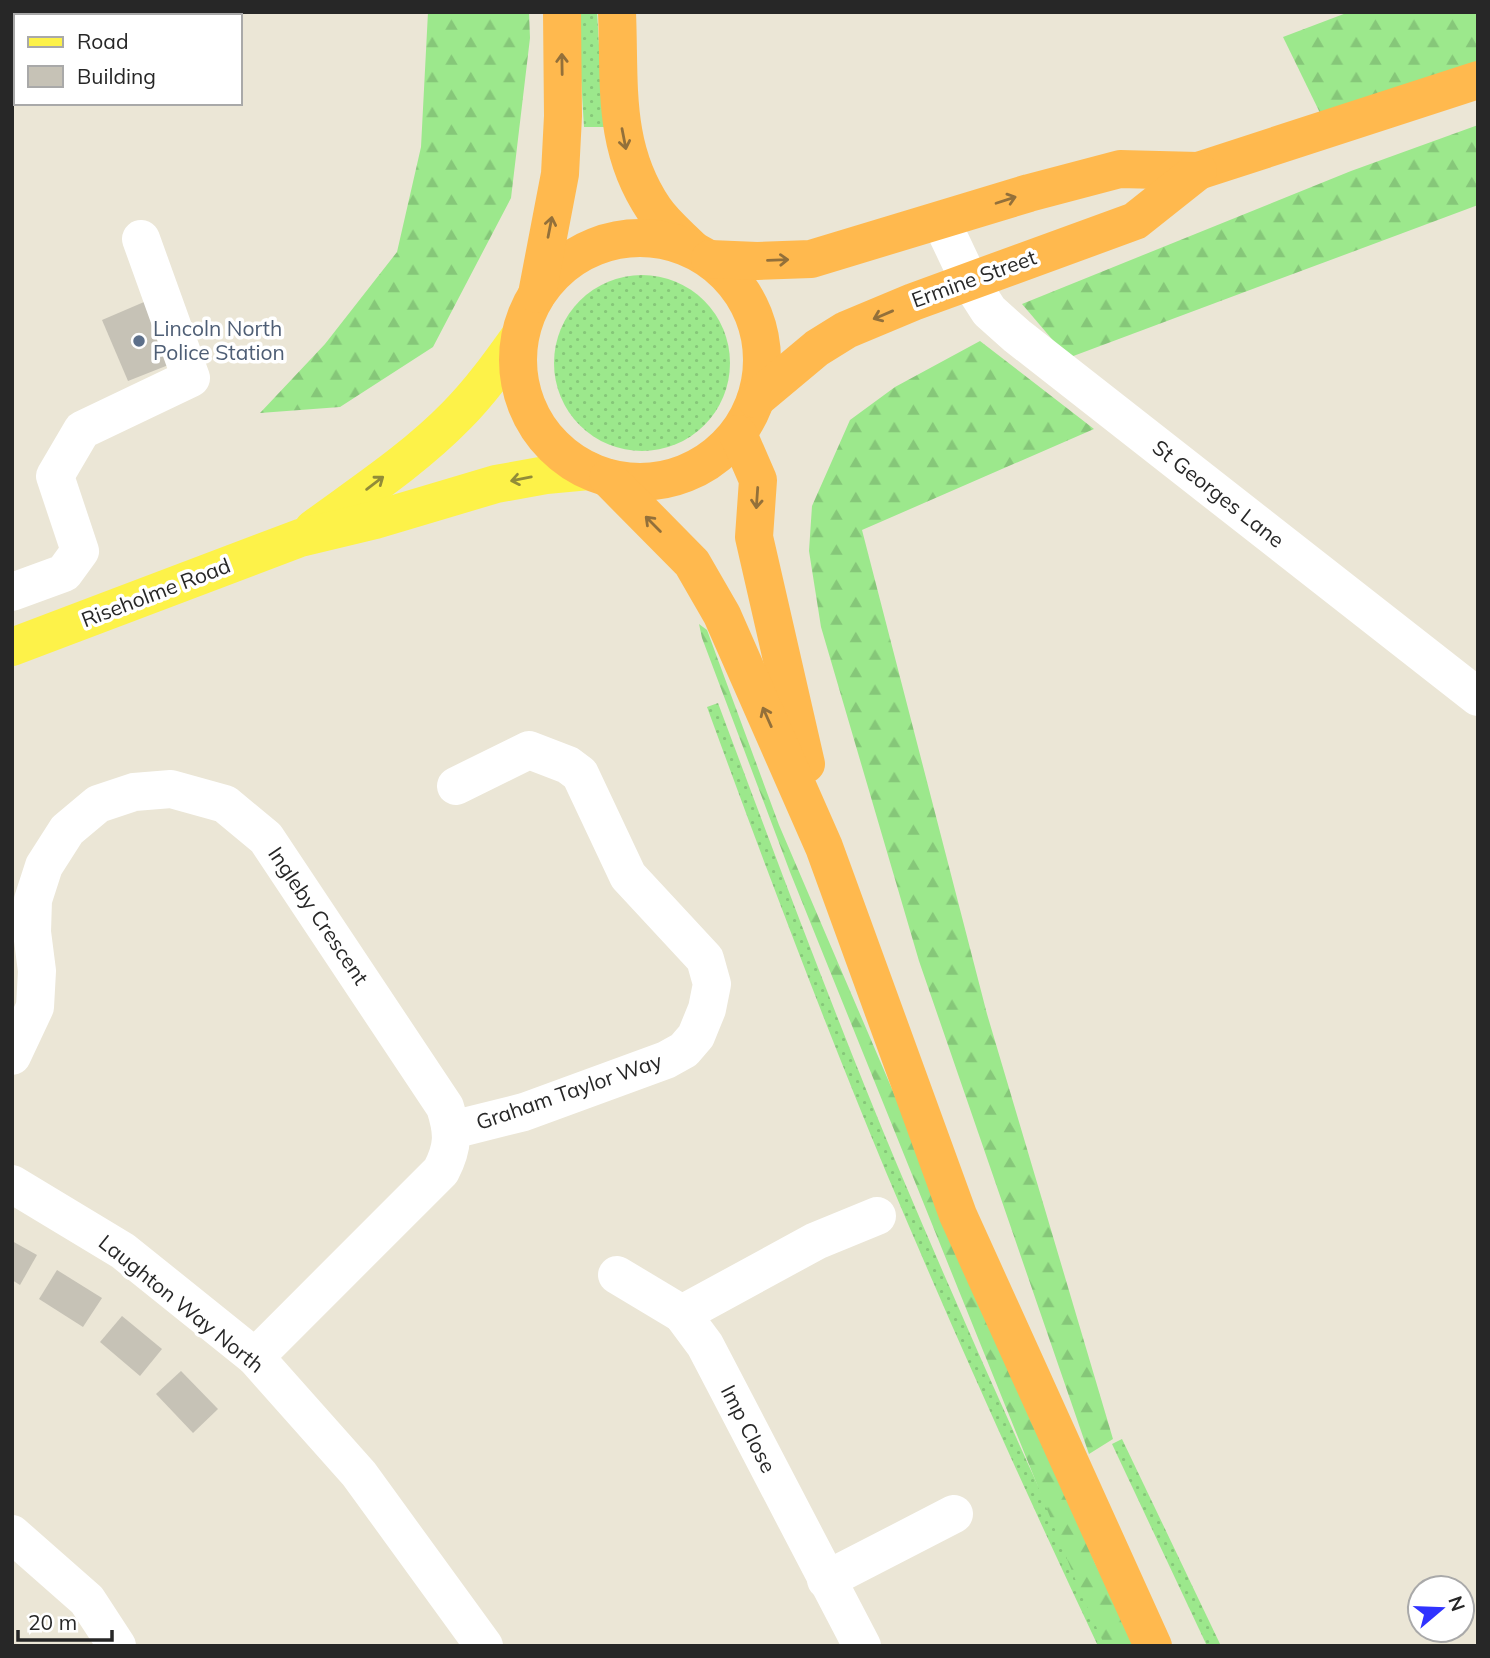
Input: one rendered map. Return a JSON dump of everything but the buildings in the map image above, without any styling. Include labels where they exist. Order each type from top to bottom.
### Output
[{"type":"highway","points":[[537,294],[560,174],[563,116],[562,12]]},
{"type":"highway","points":[[598,475],[636,482],[666,480],[710,460],[738,433],[757,399],[762,368],[761,336],[751,306],[733,280],[656,212],[638,183],[627,155],[621,124],[617,12]]},
{"type":"highway","name":"Ermine Street","points":[[701,254],[757,261],[811,259],[1029,193],[1120,169],[1198,171],[1478,80]]},
{"type":"highway","name":"Ermine Street","points":[[757,399],[817,348],[846,330],[969,280],[1135,220],[1198,171]]},
{"type":"highway","points":[[701,254],[658,238],[623,238],[589,248],[560,267],[529,307],[520,337],[519,377],[531,416],[556,449],[598,475],[692,563],[722,615],[824,847],[958,1215],[1153,1646]]},
{"type":"highway","points":[[738,433],[758,480],[754,537],[824,847]]},
{"type":"main road","points":[[300,538],[419,450],[485,384],[520,337]]},
{"type":"main road","points":[[300,538],[375,520],[496,484],[546,475],[598,475]]},
{"type":"main road","name":"Riseholme Road","points":[[12,647],[300,538]]},
{"type":"street","name":"St Georges Lane","points":[[941,221],[969,280],[989,311],[1017,336],[1478,697]]},
{"type":"street","points":[[12,592],[64,573],[80,551],[55,476],[82,430],[191,378],[141,239]]},
{"type":"street","name":"Graham Taylor Way","points":[[452,1130],[524,1112],[666,1060],[684,1050],[696,1036],[712,984],[705,959],[628,876],[580,774],[568,765],[530,750],[456,786]]},
{"type":"street","name":"Ingleby Crescent","points":[[12,1056],[35,1007],[37,971],[32,932],[33,900],[44,866],[66,830],[98,804],[134,792],[171,789],[225,804],[266,838],[445,1107],[452,1130]]},
{"type":"street","points":[[255,1357],[441,1171],[447,1160],[452,1130]]},
{"type":"street","name":"Laughton Way North","points":[[12,1184],[123,1251],[255,1357],[359,1474],[484,1646]]},
{"type":"street","points":[[617,1275],[682,1314],[816,1241],[877,1216]]},
{"type":"street","name":"Imp Close","points":[[682,1314],[705,1345],[862,1646]]},
{"type":"street","points":[[826,1580],[954,1514]]},
{"type":"street","points":[[12,1534],[87,1600],[117,1646]]},
{"type":"green space","points":[[428,12],[529,12],[530,38],[511,198],[433,347],[340,407],[260,413],[325,344],[397,252],[421,147]]},
{"type":"green space","points":[[577,12],[597,12],[604,127],[584,127]]},
{"type":"green space","points":[[1349,12],[1478,12],[1478,63],[1322,117],[1283,37]]},
{"type":"green space","points":[[1478,125],[1478,205],[1068,358],[1022,304],[1351,171]]},
{"type":"green space","points":[[642,275],[675,282],[704,301],[723,330],[730,363],[723,396],[704,425],[675,444],[642,451],[609,444],[580,425],[561,396],[554,363],[561,330],[580,301],[609,282]]},
{"type":"green space","points":[[980,341],[1094,429],[862,530],[987,1014],[1113,1439],[1089,1454],[919,961],[821,627],[809,551],[812,506],[850,420],[895,387]]},
{"type":"green space","points":[[699,624],[707,630],[779,825],[1095,1563],[1135,1646],[1105,1646],[1080,1591],[790,872]]},
{"type":"green space","points":[[718,703],[828,994],[898,1167],[1003,1408],[1112,1646],[1098,1646],[989,1410],[886,1172],[794,940],[707,707]]},
{"type":"green space","points":[[1122,1439],[1221,1646],[1207,1646],[1112,1444]]},
{"type":"place","name":"Lincoln North Police Station","points":[[139,341]]}]
